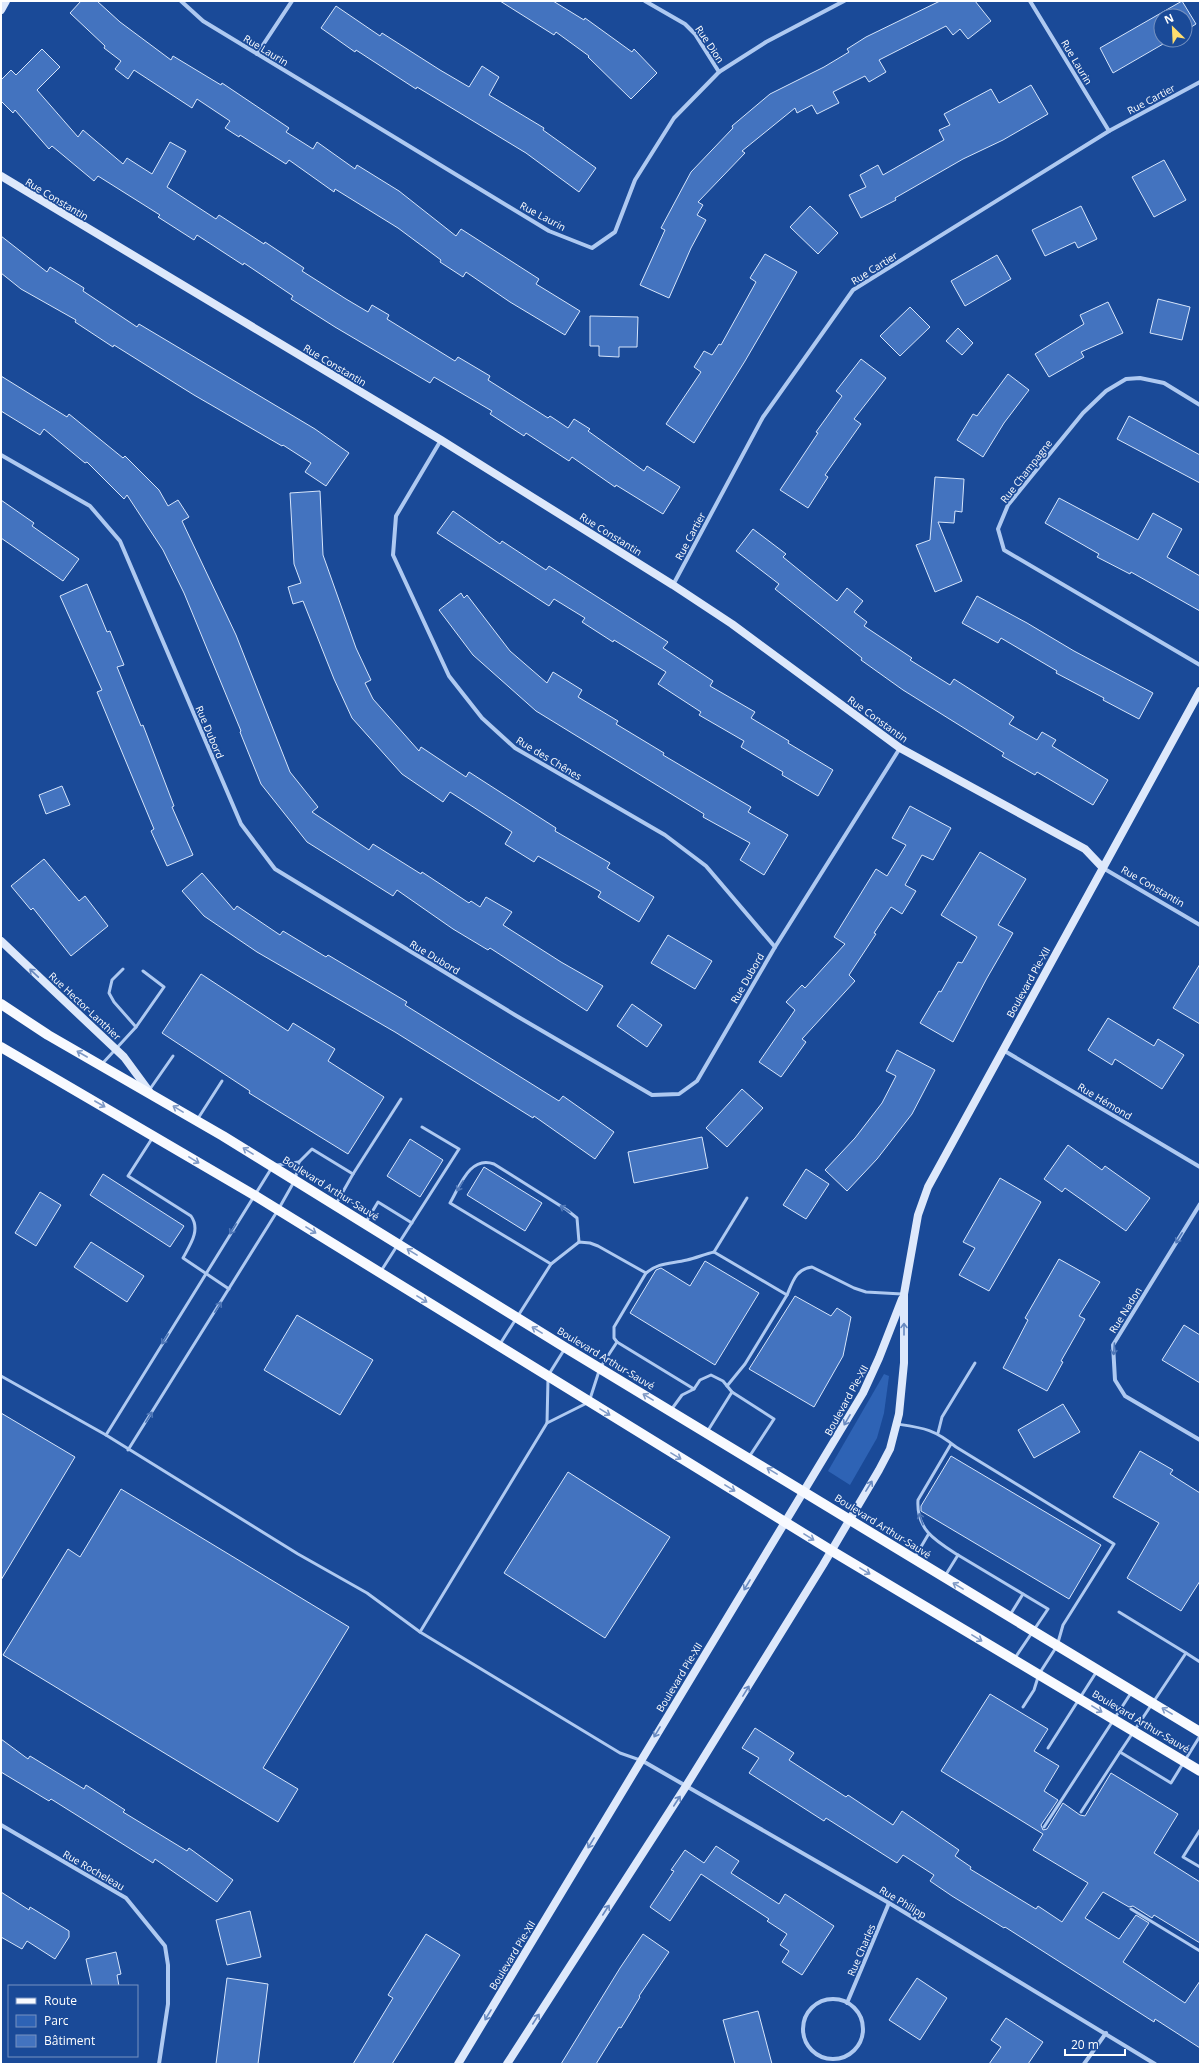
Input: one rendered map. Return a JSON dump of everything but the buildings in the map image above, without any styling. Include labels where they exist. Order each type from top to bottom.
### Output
[{"type":"main road","name":"Boulevard Arthur-Sauvé","points":[[1,1004],[48,1035],[198,1120],[566,1348],[749,1457],[849,1520],[1200,1732]]},
{"type":"main road","name":"Boulevard Arthur-Sauvé","points":[[1,1047],[254,1195],[832,1551],[1200,1771]]},
{"type":"street","points":[[1,10],[6,1]]},
{"type":"street","name":"Rue Laurin","points":[[180,1],[203,21],[549,231],[592,248],[615,232],[635,180],[674,118],[719,72],[766,42],[844,1]]},
{"type":"street","points":[[257,54],[292,1]]},
{"type":"street","name":"Rue Dion","points":[[645,1],[685,24],[695,34],[719,72]]},
{"type":"street","name":"Rue Laurin","points":[[1030,1],[1109,131]]},
{"type":"street","name":"Rue Cartier","points":[[673,585],[763,417],[853,290],[1109,131],[1200,82]]},
{"type":"street","name":"Rue Constantin","points":[[1,176],[441,440],[673,585],[732,624],[900,748],[1085,849],[1103,868],[1200,925]]},
{"type":"street","name":"Rue Champagne","points":[[1200,405],[1164,383],[1140,378],[1126,379],[1106,391],[1083,413],[1008,506],[998,530],[1004,550],[1200,665]]},
{"type":"street","name":"Rue des Chênes","points":[[441,440],[396,516],[393,555],[449,676],[482,718],[515,748],[665,835],[706,866],[775,947]]},
{"type":"street","name":"Rue Dubord","points":[[1,455],[90,506],[120,540],[240,824],[275,869],[508,1011],[652,1095],[679,1094],[697,1081],[775,947],[900,748]]},
{"type":"street","name":"Boulevard Pie-XII","points":[[507,2064],[686,1786],[832,1551],[890,1449],[897,1424],[904,1363],[904,1294],[918,1215],[928,1187],[1002,1049],[1200,691]]},
{"type":"street","name":"Rue Hector-Lanthier","points":[[1,941],[124,1057],[149,1092]]},
{"type":"street","name":"Rue Hémond","points":[[1002,1049],[1200,1167]]},
{"type":"street","name":"Rue Nadon","points":[[1200,1204],[1113,1345],[1115,1380],[1125,1396],[1200,1440]]},
{"type":"street","name":"Boulevard Pie-XII","points":[[458,2064],[640,1760],[805,1491],[863,1393],[879,1358],[904,1294]]},
{"type":"street","name":"Rue Philipp","points":[[640,1760],[890,1903],[1155,2064]]},
{"type":"street","name":"Rue Rocheleau","points":[[1,1825],[126,1898],[165,1946],[168,1965],[168,2004],[160,2064]]},
{"type":"street","name":"Rue Charles","points":[[847,2003],[890,1903]]},
{"type":"street","points":[[838,2000],[847,2003],[855,2009],[861,2017],[863,2027],[862,2037],[858,2046],[851,2053],[842,2058],[832,2059],[823,2057],[814,2052],[808,2045],[804,2036],[806,2017],[812,2009],[820,2003],[838,2000]]},
{"type":"street","points":[[1084,2064],[1106,2033]]},
{"type":"lane","points":[[123,969],[110,984],[109,993],[114,1002],[136,1027]]},
{"type":"lane","points":[[102,1065],[115,1048],[136,1027],[164,987],[143,971]]},
{"type":"lane","points":[[149,1092],[173,1056]]},
{"type":"lane","points":[[198,1120],[222,1081]]},
{"type":"lane","points":[[336,1205],[353,1174],[401,1099]]},
{"type":"lane","points":[[380,1272],[459,1150],[422,1127]]},
{"type":"lane","points":[[154,1136],[128,1176],[191,1216],[194,1221],[195,1234],[183,1258],[229,1289]]},
{"type":"lane","points":[[128,1450],[278,1210],[295,1180],[299,1162],[312,1149],[353,1174]]},
{"type":"lane","points":[[106,1435],[273,1166],[299,1162]]},
{"type":"lane","points":[[551,1264],[450,1203],[472,1167],[480,1162],[489,1163],[571,1212],[578,1224],[580,1242]]},
{"type":"lane","points":[[694,1389],[617,1342],[614,1338],[614,1327],[646,1274],[656,1266],[687,1260],[714,1252],[747,1198]]},
{"type":"lane","points":[[365,1223],[378,1202],[412,1223]]},
{"type":"lane","points":[[499,1346],[551,1264],[580,1242],[598,1246],[646,1274]]},
{"type":"lane","points":[[714,1252],[787,1295]]},
{"type":"lane","points":[[727,1386],[745,1364],[787,1295],[795,1276],[800,1271],[812,1267],[854,1288],[866,1292],[904,1294]]},
{"type":"lane","points":[[547,1423],[589,1402],[600,1368],[617,1342]]},
{"type":"lane","points":[[420,1632],[547,1423],[548,1376],[566,1348]]},
{"type":"lane","points":[[938,1433],[942,1417],[975,1363]]},
{"type":"lane","points":[[671,1411],[682,1395],[694,1389],[700,1380],[711,1375],[723,1381],[732,1392],[774,1418],[749,1457]]},
{"type":"lane","points":[[1,1376],[106,1435],[298,1554],[367,1593],[420,1632],[620,1753],[640,1760]]},
{"type":"lane","points":[[707,1432],[732,1392]]},
{"type":"lane","points":[[897,1424],[928,1429],[938,1433],[951,1444],[1114,1544],[1063,1625],[1057,1646],[1039,1674],[1034,1690],[1023,1707]]},
{"type":"lane","points":[[951,1444],[918,1500],[918,1512],[928,1535],[1048,1609],[1014,1660]]},
{"type":"lane","points":[[914,1559],[928,1535]]},
{"type":"lane","points":[[944,1577],[958,1554]]},
{"type":"lane","points":[[1010,1617],[1023,1594]]},
{"type":"lane","points":[[1119,1612],[1200,1662]]},
{"type":"lane","points":[[1081,1812],[1133,1730],[1165,1686],[1186,1653]]},
{"type":"lane","points":[[1048,1748],[1098,1670]]},
{"type":"lane","points":[[1044,1827],[1132,1691]]},
{"type":"lane","points":[[1120,1752],[1171,1783],[1200,1736]]},
{"type":"lane","points":[[1200,1830],[1183,1857],[1200,1867]]},
{"type":"lane","points":[[1131,1909],[1200,1951]]},
{"type":"green space","points":[[884,1374],[889,1376],[884,1413],[877,1438],[850,1485],[828,1471]]}]
